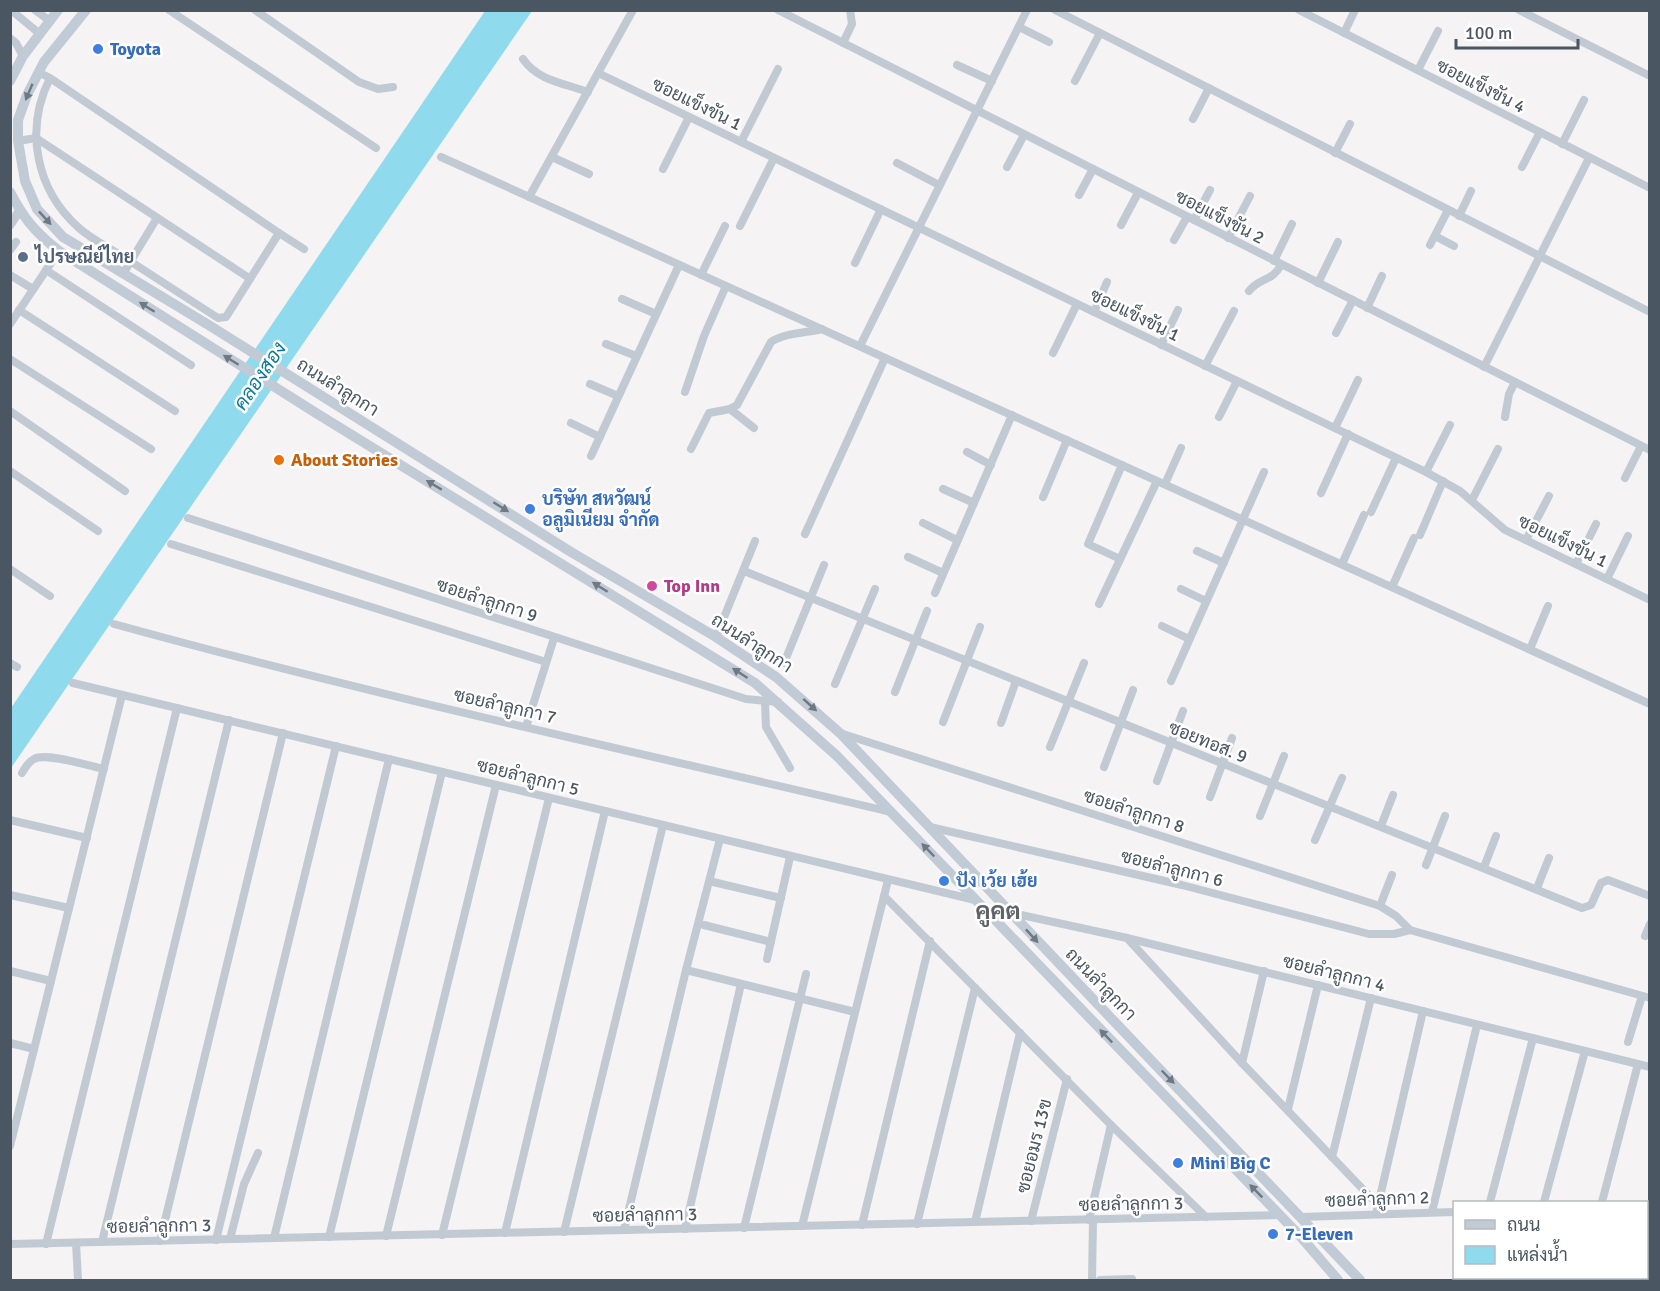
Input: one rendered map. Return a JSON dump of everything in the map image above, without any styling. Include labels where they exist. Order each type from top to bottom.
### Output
[{"type":"main road","points":[[10,81],[23,56],[58,10]]},
{"type":"main road","name":"ถนนลำลูกกา","points":[[86,10],[38,72],[18,120],[18,141],[25,181],[37,209],[63,237],[572,552],[716,637],[776,677],[841,734],[1360,1281]]},
{"type":"main road","name":"ถนนลำลูกกา","points":[[10,192],[37,234],[59,251],[316,413],[650,617],[754,683],[778,702],[837,756],[892,812],[1280,1215],[1338,1281]]},
{"type":"main road","points":[[650,617],[657,603]]},
{"type":"street","points":[[11,10],[40,34]]},
{"type":"street","points":[[35,10],[50,21]]},
{"type":"street","points":[[169,10],[376,148]]},
{"type":"street","points":[[255,10],[359,82],[378,89],[393,87]]},
{"type":"street","points":[[529,197],[633,10]]},
{"type":"street","name":"ซอยแข็งขัน 2","points":[[777,10],[793,14],[843,43],[976,111],[1650,450]]},
{"type":"street","points":[[843,43],[852,24],[850,10]]},
{"type":"street","points":[[860,346],[1027,10]]},
{"type":"street","name":"ซอยแข็งขัน 4","points":[[1299,10],[1650,188]]},
{"type":"street","points":[[1344,33],[1355,10]]},
{"type":"street","points":[[1519,10],[1650,76]]},
{"type":"street","points":[[1058,11],[1650,312]]},
{"type":"street","points":[[1019,27],[1048,42]]},
{"type":"street","points":[[1418,70],[1438,31]]},
{"type":"street","points":[[1075,81],[1100,33]]},
{"type":"street","points":[[10,38],[16,43],[23,56]]},
{"type":"street","points":[[523,59],[533,72],[540,76],[588,92]]},
{"type":"street","points":[[957,65],[992,81]]},
{"type":"street","points":[[741,142],[778,69]]},
{"type":"street","points":[[38,72],[304,249]]},
{"type":"street","name":"ซอยแข็งขัน 1","points":[[598,73],[1426,472],[1472,500],[1505,530],[1650,600]]},
{"type":"street","points":[[50,78],[37,113],[36,138],[45,181],[61,207],[80,229],[218,318],[226,317],[279,233]]},
{"type":"street","points":[[1193,119],[1209,88]]},
{"type":"street","points":[[1562,144],[1584,100]]},
{"type":"street","points":[[663,169],[689,117]]},
{"type":"street","points":[[1335,153],[1350,124]]},
{"type":"street","points":[[1522,167],[1540,132]]},
{"type":"street","points":[[1007,167],[1024,135]]},
{"type":"street","points":[[18,141],[36,138],[249,278]]},
{"type":"street","points":[[441,157],[1650,704]]},
{"type":"street","points":[[552,157],[590,174]]},
{"type":"street","points":[[740,226],[774,158]]},
{"type":"street","points":[[1484,367],[1589,158]]},
{"type":"street","points":[[897,164],[939,185]]},
{"type":"street","points":[[1079,195],[1093,170]]},
{"type":"street","points":[[1174,240],[1210,190]]},
{"type":"street","points":[[1459,216],[1471,190]]},
{"type":"street","points":[[1121,225],[1138,193]]},
{"type":"street","points":[[1228,238],[1250,196]]},
{"type":"street","points":[[855,263],[881,209]]},
{"type":"street","points":[[10,225],[20,210]]},
{"type":"street","points":[[1430,245],[1448,210]]},
{"type":"street","points":[[123,274],[157,218]]},
{"type":"street","points":[[1249,291],[1260,281],[1271,278],[1292,224]]},
{"type":"street","points":[[702,275],[725,226]]},
{"type":"street","points":[[1435,237],[1454,246]]},
{"type":"street","points":[[10,250],[16,242]]},
{"type":"street","points":[[1318,283],[1338,242]]},
{"type":"street","points":[[10,324],[59,251]]},
{"type":"street","points":[[591,456],[679,265]]},
{"type":"street","points":[[46,270],[191,365]]},
{"type":"street","points":[[10,275],[33,289]]},
{"type":"street","points":[[1367,308],[1382,276]]},
{"type":"street","points":[[1094,312],[1107,282]]},
{"type":"street","points":[[685,392],[704,336],[726,286]]},
{"type":"street","points":[[622,299],[656,314]]},
{"type":"street","points":[[1336,333],[1353,300]]},
{"type":"street","points":[[1053,353],[1077,304]]},
{"type":"street","points":[[19,310],[175,411]]},
{"type":"street","points":[[1161,345],[1178,310]]},
{"type":"street","points":[[1205,366],[1234,311]]},
{"type":"street","points":[[691,449],[709,413],[730,409],[737,405],[743,397],[771,342],[779,337],[822,329]]},
{"type":"street","points":[[606,344],[636,356]]},
{"type":"street","points":[[805,534],[885,358]]},
{"type":"street","points":[[10,359],[151,449]]},
{"type":"street","points":[[1335,428],[1358,380]]},
{"type":"street","points":[[1219,417],[1237,381]]},
{"type":"street","points":[[1505,417],[1509,394],[1515,382]]},
{"type":"street","points":[[590,384],[618,396]]},
{"type":"street","points":[[730,409],[754,428]]},
{"type":"street","points":[[10,411],[125,491]]},
{"type":"street","points":[[935,593],[1012,415]]},
{"type":"street","points":[[571,423],[600,437]]},
{"type":"street","points":[[1426,472],[1450,425]]},
{"type":"street","points":[[1321,493],[1348,434]]},
{"type":"street","points":[[1043,497],[1067,440]]},
{"type":"street","points":[[1625,477],[1641,446]]},
{"type":"street","points":[[1165,484],[1181,448]]},
{"type":"street","points":[[1472,500],[1498,449]]},
{"type":"street","points":[[967,452],[991,465]]},
{"type":"street","points":[[1342,564],[1396,458]]},
{"type":"street","points":[[1120,559],[1088,544],[1122,465]]},
{"type":"street","points":[[10,471],[98,531]]},
{"type":"street","points":[[1171,681],[1264,472]]},
{"type":"street","points":[[1099,604],[1157,481]]},
{"type":"street","points":[[1392,587],[1443,481]]},
{"type":"street","points":[[943,489],[974,503]]},
{"type":"street","points":[[1526,540],[1549,496]]},
{"type":"street","name":"ซอยลำลูกกา 9","points":[[188,518],[746,699],[765,703],[778,702]]},
{"type":"street","points":[[923,523],[957,540]]},
{"type":"street","points":[[1576,564],[1596,524]]},
{"type":"street","points":[[1606,579],[1628,536]]},
{"type":"street","points":[[716,637],[755,541]]},
{"type":"street","points":[[171,544],[546,662]]},
{"type":"street","points":[[1197,551],[1224,563]]},
{"type":"street","points":[[908,557],[943,573]]},
{"type":"street","points":[[784,663],[824,565]]},
{"type":"street","points":[[10,569],[50,596]]},
{"type":"street","name":"ซอยทอส. 9","points":[[744,571],[1582,908],[1591,905],[1601,883],[1608,880],[1650,896]]},
{"type":"street","points":[[835,684],[875,589]]},
{"type":"street","points":[[1181,589],[1206,601]]},
{"type":"street","points":[[1530,649],[1548,606]]},
{"type":"street","points":[[895,692],[927,611]]},
{"type":"street","name":"ซอยลำลูกกา 7","points":[[114,624],[190,645],[526,727],[892,812]]},
{"type":"street","points":[[1162,626],[1189,639]]},
{"type":"street","points":[[943,722],[980,627]]},
{"type":"street","points":[[526,727],[554,638]]},
{"type":"street","points":[[1050,747],[1084,663]]},
{"type":"street","points":[[1001,723],[1016,681]]},
{"type":"street","name":"ซอยลำลูกกา 5","points":[[73,682],[790,857],[976,900]]},
{"type":"street","points":[[1104,767],[1133,690]]},
{"type":"street","points":[[10,1146],[14,1117],[34,1049],[122,695]]},
{"type":"street","points":[[765,703],[766,727],[790,768]]},
{"type":"street","points":[[46,1244],[177,708]]},
{"type":"street","points":[[1157,781],[1183,711]]},
{"type":"street","points":[[102,1242],[229,720]]},
{"type":"street","points":[[159,1241],[283,733]]},
{"type":"street","name":"ซอยลำลูกกา 8","points":[[841,734],[1380,906],[1396,916],[1410,930]]},
{"type":"street","points":[[1210,797],[1232,738]]},
{"type":"street","points":[[216,1240],[336,746]]},
{"type":"street","points":[[1260,816],[1284,756]]},
{"type":"street","points":[[22,773],[30,761],[36,757],[47,757],[104,769]]},
{"type":"street","points":[[274,1238],[389,759]]},
{"type":"street","points":[[329,1237],[442,772]]},
{"type":"street","points":[[1315,840],[1342,778]]},
{"type":"street","points":[[386,1236],[496,785]]},
{"type":"street","points":[[1380,826],[1393,795]]},
{"type":"street","points":[[442,1235],[549,798]]},
{"type":"street","points":[[505,1233],[606,811]]},
{"type":"street","points":[[1426,865],[1445,816]]},
{"type":"street","points":[[10,820],[87,838]]},
{"type":"street","points":[[564,1232],[663,825]]},
{"type":"street","name":"ซอยลำลูกกา 6","points":[[926,826],[1182,885],[1369,934],[1394,934],[1410,930]]},
{"type":"street","points":[[1484,867],[1496,836]]},
{"type":"street","points":[[624,1230],[720,839]]},
{"type":"street","points":[[767,959],[790,857]]},
{"type":"street","points":[[1537,888],[1549,858]]},
{"type":"street","points":[[1380,906],[1392,875]]},
{"type":"street","points":[[802,1226],[888,880]]},
{"type":"street","points":[[714,882],[781,898]]},
{"type":"street","points":[[10,895],[69,908]]},
{"type":"street","points":[[884,896],[1111,1125],[1206,1217]]},
{"type":"street","name":"ซอยลำลูกกา 4","points":[[1010,913],[1127,938],[1650,1066]]},
{"type":"street","points":[[1645,936],[1650,924]]},
{"type":"street","points":[[704,926],[771,942]]},
{"type":"street","points":[[1410,930],[1646,997],[1628,1042]]},
{"type":"street","points":[[1127,938],[1242,1063],[1378,1205]]},
{"type":"street","points":[[862,1225],[930,941]]},
{"type":"street","points":[[686,970],[855,1012]]},
{"type":"street","points":[[10,971],[51,981]]},
{"type":"street","points":[[1242,1063],[1264,971]]},
{"type":"street","points":[[744,1228],[806,974]]},
{"type":"street","points":[[686,1229],[741,984]]},
{"type":"street","points":[[1288,1109],[1318,985]]},
{"type":"street","points":[[917,1224],[975,988]]},
{"type":"street","points":[[1332,1157],[1371,998]]},
{"type":"street","points":[[1376,1214],[1423,1011]]},
{"type":"street","points":[[1432,1212],[1477,1025]]},
{"type":"street","points":[[975,1222],[1020,1033]]},
{"type":"street","points":[[1491,1201],[1533,1038]]},
{"type":"street","points":[[10,1043],[34,1049]]},
{"type":"street","points":[[1545,1201],[1585,1051]]},
{"type":"street","points":[[1603,1201],[1638,1064]]},
{"type":"street","name":"ซอยอมร 13ข","points":[[1031,1221],[1066,1079]]},
{"type":"street","points":[[1092,1281],[1091,1220],[1111,1125]]},
{"type":"street","points":[[230,1239],[244,1184],[258,1153]]},
{"type":"street","name":"ซอยลำลูกกา 2","points":[[1301,1217],[1453,1212]]},
{"type":"street","name":"ซอยลำลูกกา 3","points":[[10,1244],[1280,1215]]},
{"type":"street","points":[[76,1243],[78,1281]]},
{"type":"street","points":[[1100,1281],[1132,1279]]},
{"type":"water","name":"คลองสอง","points":[[485,11],[532,11],[11,768],[11,708]]},
{"type":"place","name":"Toyota","points":[[98,49]]},
{"type":"place","name":"ไปรษณีย์ไทย","points":[[23,257]]},
{"type":"place","name":"About Stories","points":[[279,460]]},
{"type":"place","name":"บริษัท สหวัฒน์ อลูมิเนียม จำกัด","points":[[530,509]]},
{"type":"place","name":"Top Inn","points":[[652,586]]},
{"type":"place","name":"ปัง เว้ย เฮ้ย","points":[[944,881]]},
{"type":"place","name":"Mini Big C","points":[[1178,1163]]},
{"type":"place","name":"7-Eleven","points":[[1273,1234]]},
{"type":"district","name":"คูคต","points":[[998,911]]}]
